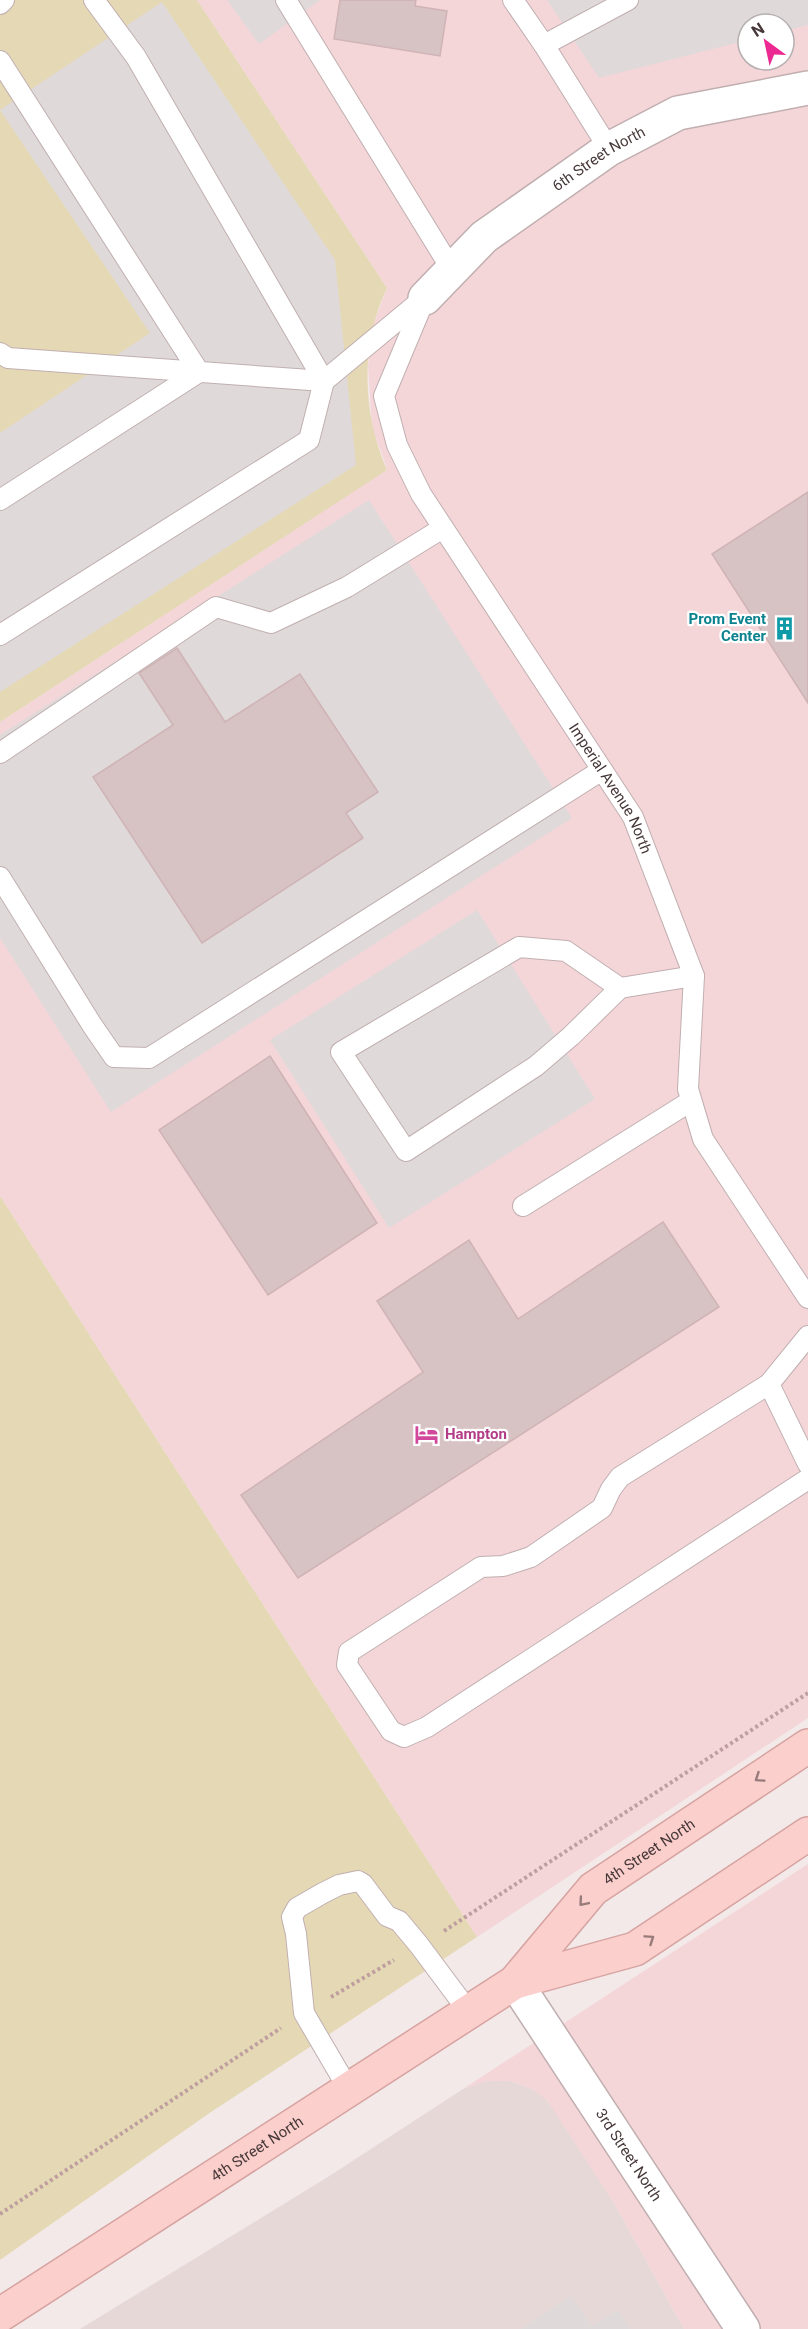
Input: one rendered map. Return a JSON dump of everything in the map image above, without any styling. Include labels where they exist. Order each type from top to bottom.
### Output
[{"type":"street","name":"6th Street North","points":[[425,298],[484,237],[609,149],[678,113],[808,88]]},
{"type":"street","name":"4th Street North","points":[[0,2315],[515,1982],[593,1889],[808,1746]]},
{"type":"street","name":"4th Street North","points":[[515,1982],[635,1949],[808,1834]]},
{"type":"street","name":"3rd Street North","points":[[515,1982],[743,2329]]},
{"type":"lane","points":[[0,4],[4,0]]},
{"type":"lane","points":[[94,0],[136,57],[324,381]]},
{"type":"lane","points":[[286,0],[452,270]]},
{"type":"lane","points":[[513,0],[609,149]]},
{"type":"lane","points":[[544,45],[628,0]]},
{"type":"lane","points":[[0,61],[199,372]]},
{"type":"lane","points":[[0,634],[309,440],[324,381],[425,298]]},
{"type":"lane","name":"Imperial Avenue North","points":[[425,298],[384,396],[397,445],[421,494],[633,817],[694,976],[688,1089],[703,1139],[808,1298]]},
{"type":"lane","points":[[0,353],[8,358],[324,381]]},
{"type":"lane","points":[[0,500],[199,372]]},
{"type":"lane","points":[[0,753],[216,607],[271,623],[347,587],[443,528]]},
{"type":"lane","points":[[0,877],[114,1057],[149,1058],[602,770]]},
{"type":"lane","points":[[620,988],[566,951],[519,947],[341,1052],[406,1151],[536,1066],[620,988],[694,976]]},
{"type":"lane","points":[[523,1206],[692,1101]]},
{"type":"lane","points":[[808,1336],[769,1384],[629,1471],[611,1489],[602,1508],[573,1530],[531,1557],[503,1566],[481,1567],[459,1580],[349,1652],[347,1665],[391,1731],[404,1737],[427,1727],[808,1479]]},
{"type":"lane","points":[[769,1384],[808,1464]]},
{"type":"lane","points":[[349,2090],[304,2013],[296,1934],[292,1917],[297,1908],[339,1885],[358,1881],[363,1884],[387,1916],[399,1921],[469,2012]]},
{"type":"shaded area","points":[[0,0],[197,0],[387,288],[372,332],[368,379],[373,425],[387,470],[0,722]]},
{"type":"shaded area","points":[[197,0],[808,0],[808,1718],[477,1937],[0,1196],[0,722],[387,469],[372,427],[368,366],[373,325],[387,288]]},
{"type":"shaded area","points":[[227,0],[320,0],[259,44]]},
{"type":"shaded area","points":[[547,0],[808,0],[808,25],[796,28],[796,12],[736,12],[736,43],[599,78]]},
{"type":"shaded area","points":[[162,2],[335,260],[356,465],[0,692],[0,433],[150,333],[0,110]]},
{"type":"shaded area","points":[[369,500],[572,818],[111,1112],[0,938],[0,735]],"holes":[[[177,648],[225,722],[300,674],[377,792],[346,813],[362,839],[202,943],[93,777],[173,725]]]},
{"type":"shaded area","points":[[477,910],[595,1099],[389,1228],[270,1040]]},
{"type":"shaded area","points":[[0,1196],[477,1937],[211,2112],[0,2260]]},
{"type":"shaded area","points":[[808,1864],[808,2329],[684,2329],[614,2203],[547,2100],[530,2088],[510,2081],[487,2081],[463,2089]]},
{"type":"shaded area","points":[[499,2080],[530,2088],[542,2095],[554,2108],[614,2203],[684,2329],[80,2329],[331,2175],[463,2089],[481,2082]]},
{"type":"shaded area","points":[[571,2296],[592,2326],[618,2310],[630,2329],[521,2329]]},
{"type":"building","points":[[340,0],[416,0],[415,6],[447,11],[440,56],[334,39]]},
{"type":"building","name":"Prom Event Center","points":[[808,492],[808,703],[712,554]]},
{"type":"building","points":[[177,648],[225,722],[300,674],[378,792],[346,813],[363,838],[202,943],[93,777],[173,725],[139,673]]},
{"type":"building","points":[[270,1056],[377,1223],[268,1295],[159,1130]]},
{"type":"building","name":"Hampton","points":[[663,1222],[719,1307],[298,1578],[241,1495],[423,1372],[377,1301],[469,1240],[518,1319]]},
{"type":"place","name":"Prom Event Center","points":[[784,628]]},
{"type":"place","name":"Hampton","points":[[427,1434]]}]
